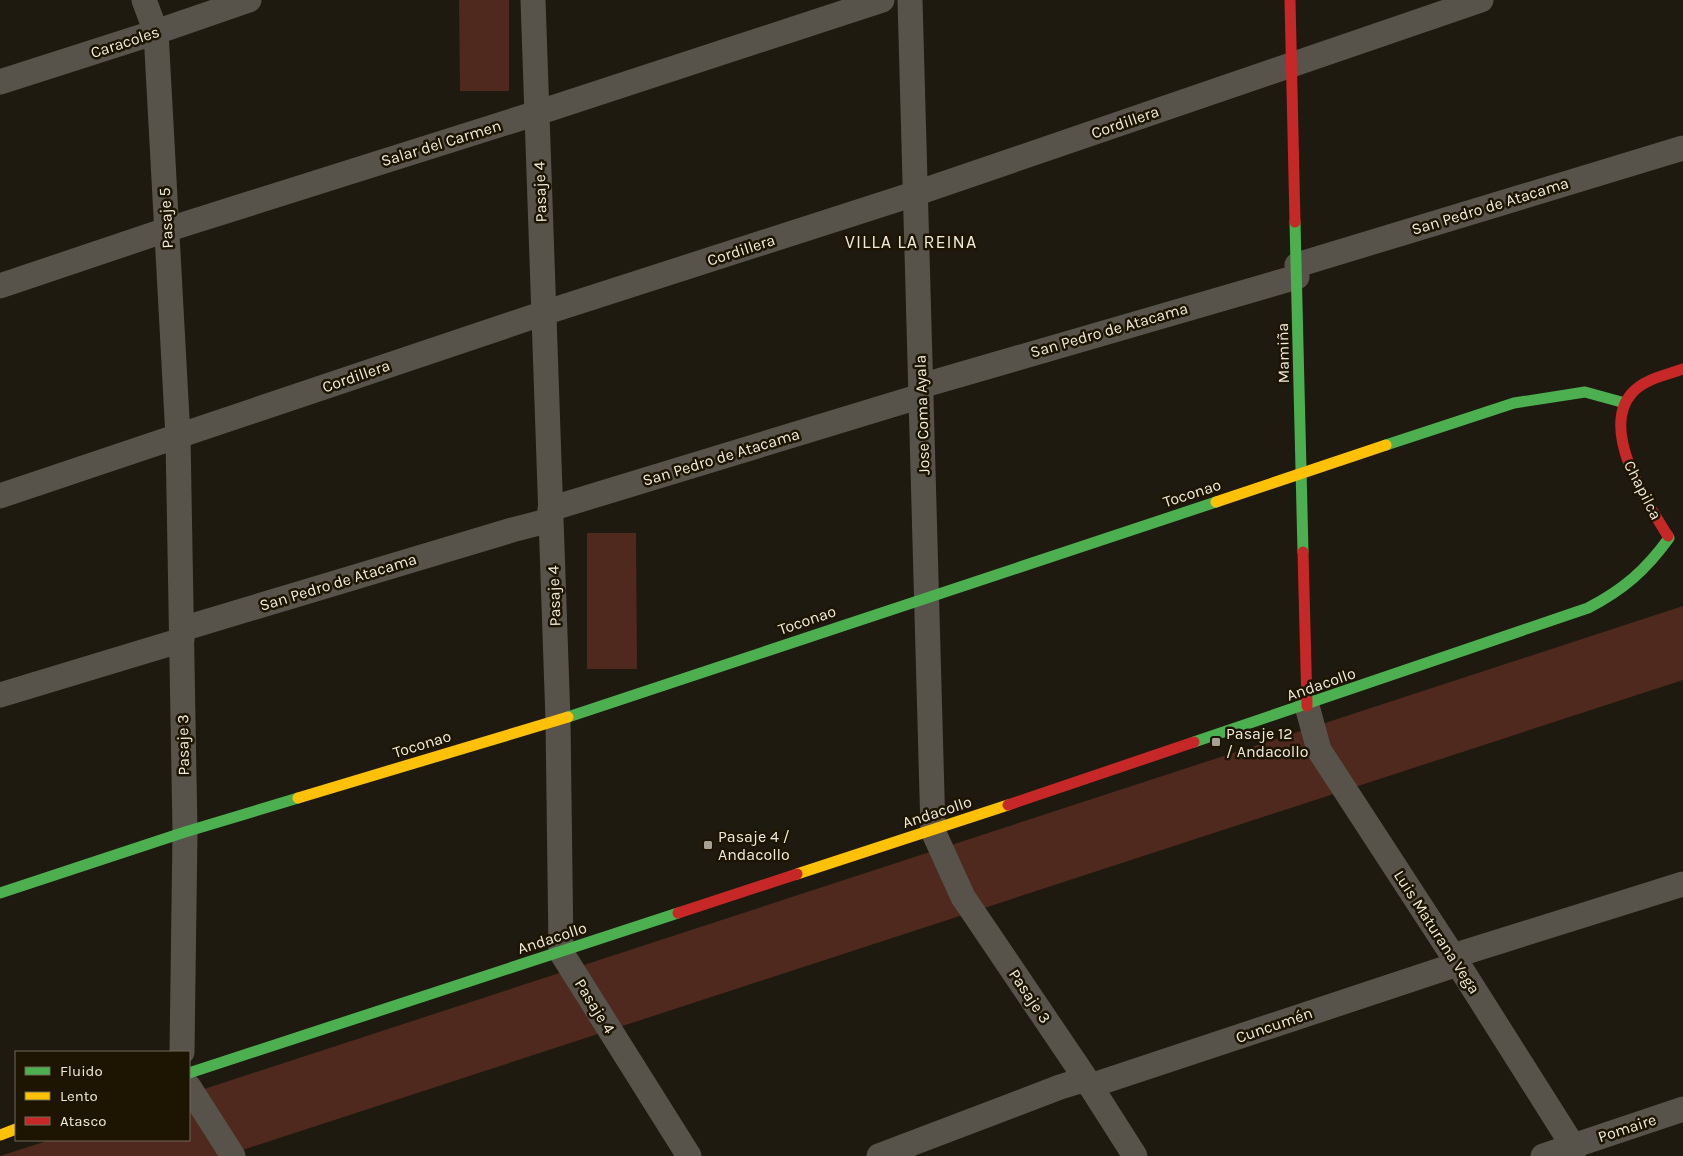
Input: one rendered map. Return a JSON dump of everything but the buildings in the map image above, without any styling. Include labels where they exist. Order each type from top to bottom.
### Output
[{"type":"street","name":"Pasaje 5","points":[[144,0],[156,32],[178,437]]},
{"type":"street","name":"Caracoles","points":[[0,82],[249,0]]},
{"type":"street","name":"Pasaje 4","points":[[533,0],[558,720],[561,952],[689,1156]]},
{"type":"street","name":"Salar del Carmen","points":[[0,286],[166,230],[537,113],[882,0]]},
{"type":"street","name":"Jose Coma Ayala","points":[[910,0],[933,830]]},
{"type":"street","name":"Mamiña","points":[[1290,0],[1307,706]]},
{"type":"street","name":"Cordillera","points":[[0,496],[544,313],[914,194],[1481,0]]},
{"type":"street","name":"San Pedro de Atacama","points":[[0,695],[503,533],[551,514],[921,391],[1683,148]]},
{"type":"street","points":[[1628,399],[1651,380],[1683,369]]},
{"type":"street","name":"Toconao","points":[[0,893],[185,832],[558,720],[1302,475],[1514,403],[1585,392],[1628,399]]},
{"type":"street","name":"Chapilca","points":[[1628,399],[1621,410],[1626,456],[1652,510],[1676,544]]},
{"type":"street","name":"Pasaje 3","points":[[178,437],[185,832],[182,1051]]},
{"type":"street","name":"Andacollo","points":[[190,1073],[1307,706],[1588,608],[1613,596],[1634,580],[1654,560],[1676,544]]},
{"type":"street","name":"Luis Maturana Vega","points":[[1307,706],[1319,750],[1455,960],[1573,1151]]},
{"type":"street","name":"Pasaje 3","points":[[933,830],[963,897],[1088,1082],[1135,1156]]},
{"type":"street","name":"Cuncumén","points":[[880,1156],[1060,1087],[1088,1082],[1683,884]]},
{"type":"street","points":[[190,1089],[233,1156]]},
{"type":"street","name":"Pomaire","points":[[1543,1156],[1573,1151],[1683,1109]]},
{"type":"street","points":[[0,1135],[15,1129]]},
{"type":"shaded area","points":[[459,0],[509,0],[509,91],[460,91]]},
{"type":"shaded area","points":[[587,533],[636,533],[637,669],[587,669]]},
{"type":"shaded area","points":[[1683,606],[1683,680],[224,1156],[0,1156],[47,1141],[190,1141],[190,1094]]},
{"type":"traffic: fast","points":[[1295,222],[1303,552]]},
{"type":"traffic: fast","points":[[1386,445],[1514,403],[1585,392],[1625,403]]},
{"type":"traffic: fast","points":[[568,717],[1216,502]]},
{"type":"traffic: fast","points":[[1194,742],[1588,608],[1612,594],[1633,578],[1652,560],[1669,538],[1668,536]]},
{"type":"traffic: fast","points":[[0,893],[185,832],[298,798]]},
{"type":"traffic: fast","points":[[190,1073],[678,913]]},
{"type":"traffic: slow","points":[[1216,502],[1386,445]]},
{"type":"traffic: slow","points":[[298,798],[568,717]]},
{"type":"traffic: slow","points":[[797,874],[1008,805]]},
{"type":"traffic: slow","points":[[0,1135],[15,1129]]},
{"type":"traffic: jam","points":[[1290,0],[1295,222]]},
{"type":"traffic: jam","points":[[1668,536],[1649,505],[1630,466],[1623,446],[1621,426],[1623,408],[1637,388],[1656,378],[1683,369]]},
{"type":"traffic: jam","points":[[1303,552],[1307,706]]},
{"type":"traffic: jam","points":[[1008,805],[1194,742]]},
{"type":"traffic: jam","points":[[678,913],[797,874]]},
{"type":"place","name":"Pasaje 12 / Andacollo","points":[[1216,742]]},
{"type":"place","name":"Pasaje 4 / Andacollo","points":[[708,845]]},
{"type":"district","name":"VILLA LA REINA","points":[[911,242]]}]
